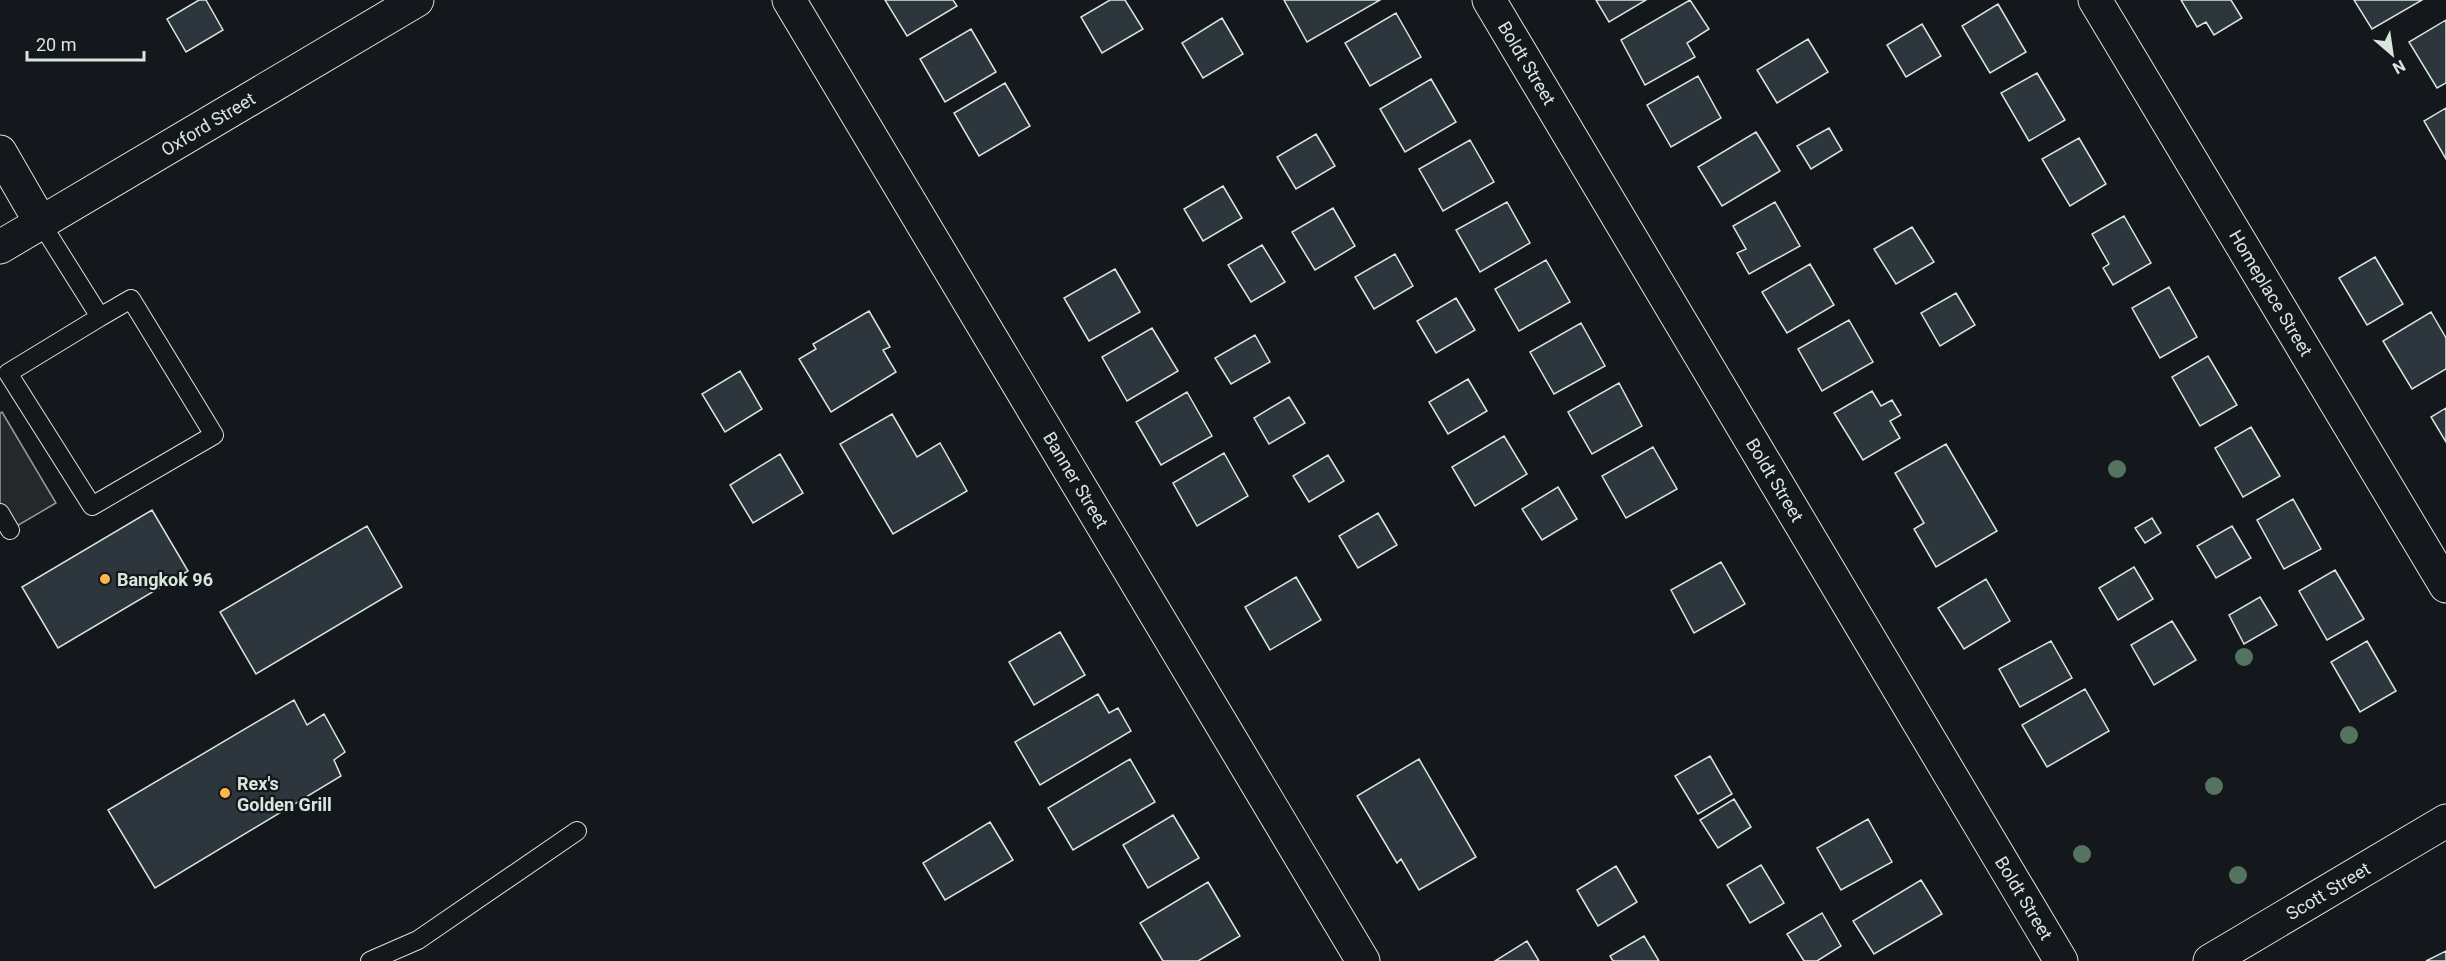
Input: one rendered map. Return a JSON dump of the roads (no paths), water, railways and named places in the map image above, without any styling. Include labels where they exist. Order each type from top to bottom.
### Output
[{"type":"street","name":"Oxford Street","points":[[0,248],[417,0]]},
{"type":"street","name":"Banner Street","points":[[789,0],[1363,961]]},
{"type":"street","name":"Boldt Street","points":[[1490,0],[2061,961]]},
{"type":"street","name":"Homeplace Street","points":[[2095,0],[2446,586]]},
{"type":"street","points":[[0,152],[41,223]]},
{"type":"street","name":"Scott Street","points":[[2210,961],[2446,821]]},
{"type":"lane","points":[[41,223],[100,317]]},
{"type":"lane","points":[[131,299],[214,435],[92,506],[8,373],[100,317],[131,299]]},
{"type":"lane","points":[[0,513],[10,530]]},
{"type":"lane","points":[[370,961],[418,940],[577,831]]},
{"type":"place","name":"Bangkok 96","points":[[105,579]]},
{"type":"place","name":"Rex's Golden Grill","points":[[225,793]]}]
